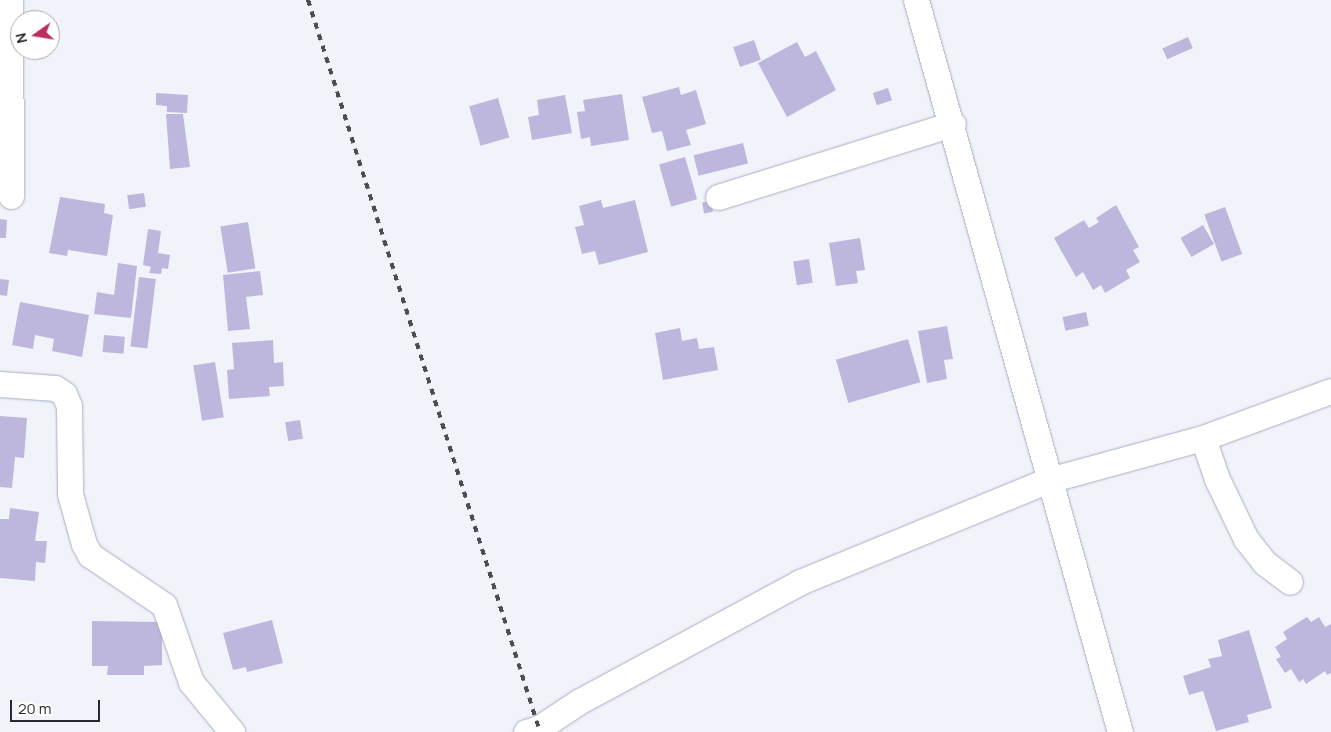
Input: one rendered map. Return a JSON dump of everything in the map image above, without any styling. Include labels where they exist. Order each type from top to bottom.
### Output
[{"type":"street","points":[[10,0],[11,196]]},
{"type":"street","points":[[921,5],[1049,480],[1120,732]]},
{"type":"street","points":[[718,196],[953,124]]},
{"type":"street","points":[[0,384],[55,388],[64,394],[68,406],[70,494],[84,544],[90,555],[164,605],[191,682],[232,732]]},
{"type":"street","points":[[526,732],[539,728],[580,701],[800,582],[1049,480],[1204,438],[1331,391]]},
{"type":"street","points":[[1204,438],[1218,479],[1246,540],[1265,564],[1290,582]]},
{"type":"building","points":[[1188,37],[1193,48],[1167,59],[1162,48]]},
{"type":"building","points":[[754,40],[761,60],[740,67],[733,47]]},
{"type":"building","points":[[797,42],[805,57],[816,51],[836,90],[787,117],[758,63]]},
{"type":"building","points":[[679,87],[681,95],[696,90],[706,124],[686,130],[691,145],[667,151],[662,131],[652,133],[642,97]]},
{"type":"building","points":[[888,88],[892,100],[877,105],[873,93]]},
{"type":"building","points":[[156,93],[188,95],[187,113],[167,112],[167,106],[156,105]]},
{"type":"building","points":[[622,94],[629,140],[591,146],[590,137],[581,139],[577,112],[585,111],[583,100]]},
{"type":"building","points":[[565,95],[572,133],[532,140],[528,117],[539,115],[537,100]]},
{"type":"building","points":[[498,98],[509,137],[480,146],[469,106]]},
{"type":"building","points":[[166,114],[183,114],[190,167],[170,169]]},
{"type":"building","points":[[743,143],[748,163],[699,176],[694,155]]},
{"type":"building","points":[[685,157],[697,199],[671,207],[659,164]]},
{"type":"building","points":[[144,193],[146,207],[129,209],[127,195]]},
{"type":"building","points":[[60,197],[105,204],[104,213],[113,215],[107,256],[68,250],[67,256],[49,253]]},
{"type":"building","points":[[601,200],[603,208],[635,200],[648,252],[599,265],[595,251],[582,254],[575,227],[584,225],[579,206]]},
{"type":"building","points":[[711,201],[713,212],[704,213],[702,203]]},
{"type":"building","points":[[1116,205],[1139,247],[1133,250],[1140,262],[1126,270],[1130,278],[1105,293],[1101,285],[1093,290],[1083,272],[1076,277],[1054,238],[1084,220],[1089,228],[1099,222],[1096,218]]},
{"type":"building","points":[[1225,207],[1242,254],[1221,262],[1204,215]]},
{"type":"building","points":[[0,219],[7,220],[6,238],[0,238]]},
{"type":"building","points":[[248,222],[255,268],[228,273],[220,226]]},
{"type":"building","points":[[1203,225],[1214,244],[1191,257],[1180,238]]},
{"type":"building","points":[[148,229],[161,231],[158,253],[170,255],[168,269],[162,268],[161,274],[149,273],[151,267],[143,265]]},
{"type":"building","points":[[860,238],[865,270],[856,271],[858,283],[836,286],[829,243]]},
{"type":"building","points":[[809,259],[813,283],[797,285],[793,262]]},
{"type":"building","points":[[118,263],[137,266],[131,318],[94,314],[97,292],[114,295]]},
{"type":"building","points":[[260,271],[263,295],[246,297],[250,329],[228,331],[223,275]]},
{"type":"building","points":[[139,277],[156,279],[147,349],[130,346]]},
{"type":"building","points":[[0,279],[9,280],[7,296],[0,295]]},
{"type":"building","points":[[20,302],[89,315],[82,357],[52,351],[54,339],[35,335],[33,349],[12,345]]},
{"type":"building","points":[[1086,312],[1089,326],[1065,331],[1063,317]]},
{"type":"building","points":[[947,326],[953,359],[944,360],[947,379],[927,383],[918,331]]},
{"type":"building","points":[[680,328],[682,341],[697,338],[699,349],[714,347],[718,370],[663,380],[655,333]]},
{"type":"building","points":[[104,335],[125,337],[123,354],[103,352]]},
{"type":"building","points":[[908,339],[920,382],[848,403],[836,360]]},
{"type":"building","points":[[273,340],[274,363],[283,362],[284,386],[269,387],[270,396],[229,399],[227,370],[234,369],[232,343]]},
{"type":"building","points":[[215,362],[224,417],[202,421],[193,365]]},
{"type":"building","points":[[0,416],[27,418],[24,458],[15,457],[12,488],[0,487]]},
{"type":"building","points":[[300,420],[303,439],[288,441],[285,422]]},
{"type":"building","points":[[10,508],[39,512],[35,541],[47,541],[45,563],[36,562],[35,581],[0,578],[0,519],[9,519]]},
{"type":"building","points":[[1307,617],[1311,622],[1319,617],[1325,627],[1331,624],[1331,673],[1327,675],[1325,671],[1306,684],[1303,679],[1299,682],[1291,669],[1285,673],[1276,659],[1281,657],[1275,647],[1287,639],[1283,632]]},
{"type":"building","points":[[272,620],[283,663],[247,672],[246,667],[233,670],[223,633]]},
{"type":"building","points":[[92,621],[162,622],[162,665],[144,666],[144,675],[107,675],[108,666],[92,666]]},
{"type":"building","points":[[1249,630],[1272,708],[1247,715],[1249,722],[1216,731],[1203,691],[1189,695],[1183,676],[1211,667],[1208,659],[1222,656],[1218,640]]},
{"type":"railway","points":[[308,0],[540,732]]}]
